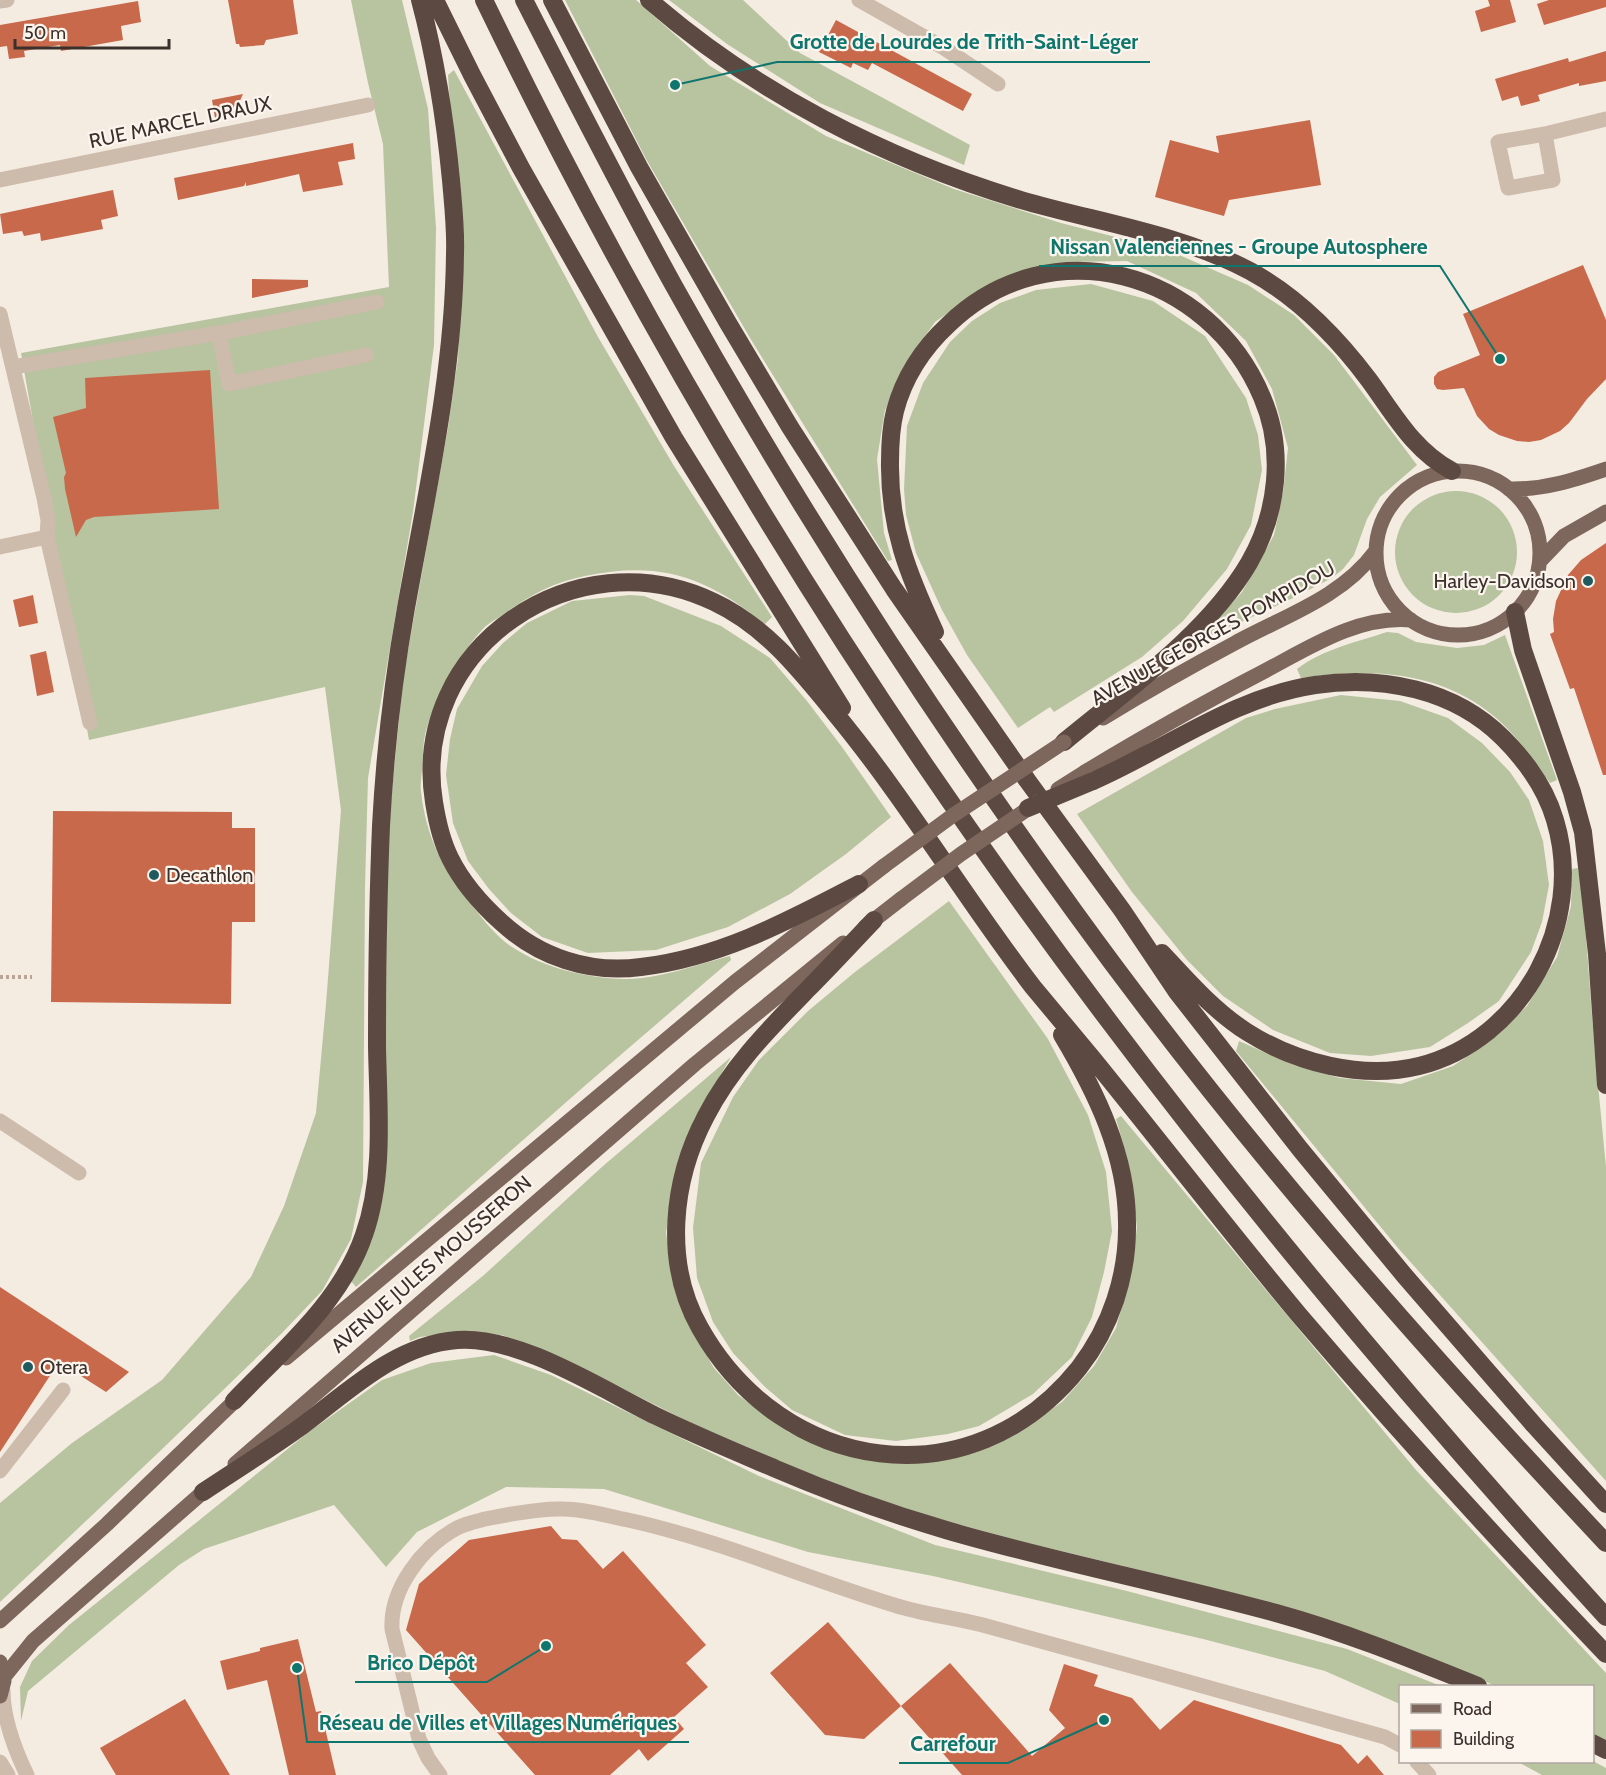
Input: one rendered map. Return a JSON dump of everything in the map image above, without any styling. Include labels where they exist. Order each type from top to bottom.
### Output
[{"type":"highway","points":[[234,1401],[311,1320],[340,1283],[364,1235],[375,1187],[378,1136],[378,940],[385,759],[396,668],[443,399],[455,274],[455,224],[444,110],[432,46],[420,0]]},
{"type":"highway","points":[[435,0],[511,148],[663,419],[817,665],[870,755],[973,903],[1035,989],[1296,1311],[1402,1432],[1606,1654]]},
{"type":"highway","points":[[484,0],[586,202],[689,389],[796,567],[927,768],[1047,938],[1233,1182],[1429,1419],[1606,1617]]},
{"type":"highway","points":[[524,0],[654,249],[756,428],[899,656],[1020,836],[1148,1010],[1264,1157],[1466,1392],[1606,1543]]},
{"type":"highway","points":[[552,0],[639,166],[728,323],[863,543],[1027,780],[1122,910],[1177,992],[1330,1187],[1509,1396],[1606,1504]]},
{"type":"highway","points":[[649,0],[712,51],[768,88],[810,113],[879,146],[972,184],[1038,205],[1200,249],[1251,272],[1282,291],[1315,318],[1348,353],[1411,438],[1430,457],[1452,471]]},
{"type":"highway","points":[[962,684],[937,638],[909,577],[893,518],[890,472],[892,428],[900,395],[913,367],[941,331],[966,309],[996,291],[1025,279],[1068,272],[1098,272],[1140,280],[1173,295],[1215,326],[1239,353],[1256,382],[1268,411],[1275,444],[1275,477],[1270,510],[1251,561],[1205,621],[1064,742]]},
{"type":"highway","points":[[859,884],[754,936],[690,957],[621,969],[584,966],[564,960],[545,952],[511,930],[484,904],[459,873],[449,856],[438,825],[432,790],[432,752],[440,718],[454,684],[475,654],[499,630],[526,610],[554,595],[586,585],[621,581],[653,583],[689,591],[720,605],[748,622],[785,655],[870,755]]},
{"type":"highway","points":[[1515,612],[1523,650],[1572,792],[1583,832],[1597,954],[1606,1085]]},
{"type":"highway","points":[[1028,808],[1089,776],[1131,763],[1226,713],[1277,693],[1329,683],[1391,683],[1442,698],[1471,712],[1496,731],[1527,765],[1544,792],[1556,821],[1562,850],[1563,887],[1557,924],[1546,955],[1524,994],[1504,1017],[1463,1048],[1434,1061],[1404,1069],[1376,1071],[1329,1065],[1277,1048],[1247,1032],[1207,1000],[1122,910]]},
{"type":"highway","points":[[874,920],[761,1037],[724,1085],[694,1142],[678,1200],[676,1235],[680,1271],[691,1310],[704,1335],[727,1368],[755,1398],[783,1419],[813,1436],[849,1448],[903,1454],[942,1451],[995,1435],[1038,1408],[1061,1388],[1092,1349],[1108,1320],[1124,1271],[1127,1240],[1126,1203],[1121,1172],[1112,1137],[1091,1088],[1035,989]]},
{"type":"highway","points":[[203,1492],[286,1437],[381,1367],[427,1345],[456,1340],[481,1340],[512,1347],[542,1359],[706,1439],[859,1502],[971,1537],[1278,1613],[1356,1639],[1475,1685]]},
{"type":"main road","points":[[1509,489],[1546,487],[1606,469]]},
{"type":"main road","points":[[1452,471],[1482,474],[1509,489],[1525,505],[1535,524],[1540,546],[1540,561],[1532,589],[1515,612],[1490,629],[1461,635],[1431,630],[1411,620],[1398,610],[1384,590],[1375,552],[1381,522],[1388,508],[1398,496],[1422,478],[1452,471]]},
{"type":"main road","points":[[1540,561],[1564,537],[1605,513]]},
{"type":"main road","name":"AVENUE GEORGES POMPIDOU","points":[[884,866],[960,811],[1064,742],[1226,648],[1327,595],[1357,573],[1375,552]]},
{"type":"main road","points":[[1089,776],[1183,714],[1311,646],[1372,623],[1389,619],[1411,620]]},
{"type":"main road","name":"AVENUE JULES MOUSSERON","points":[[2,1688],[33,1641],[695,1064],[901,899],[1028,808]]},
{"type":"main road","name":"AVENUE JULES MOUSSERON","points":[[0,1621],[107,1524],[234,1401],[735,982],[884,866]]},
{"type":"main road","points":[[0,1662],[2,1688]]},
{"type":"street","points":[[0,1],[7,0]]},
{"type":"street","points":[[859,0],[944,48],[999,84]]},
{"type":"street","name":"RUE MARCEL DRAUX","points":[[0,180],[368,105]]},
{"type":"street","points":[[1545,134],[1606,119]]},
{"type":"street","points":[[13,367],[219,333],[377,302]]},
{"type":"street","points":[[0,314],[47,512],[47,537],[90,723]]},
{"type":"street","points":[[219,333],[229,384],[366,355]]},
{"type":"street","points":[[0,547],[47,537]]},
{"type":"street","points":[[0,1121],[79,1173]]},
{"type":"street","points":[[0,1472],[63,1390]]},
{"type":"street","points":[[440,1775],[428,1758],[420,1739],[392,1629],[392,1612],[401,1586],[413,1566],[440,1540],[458,1528],[477,1521],[553,1509],[576,1509],[657,1527],[896,1606],[989,1626],[1385,1737],[1399,1744]]},
{"type":"street","points":[[2,1688],[6,1718],[16,1752],[27,1775]]},
{"type":"street","points":[[0,1762],[8,1775]]},
{"type":"street","points":[[1419,1763],[1429,1775]]},
{"type":"path","points":[[0,977],[32,977]]},
{"type":"green space","points":[[351,0],[402,0],[428,109],[436,228],[434,345],[413,512],[368,778],[363,1182],[351,1239],[322,1291],[282,1333],[0,1602],[0,1503],[72,1443],[162,1380],[251,1277],[284,1206],[316,1113],[341,810],[325,687],[89,740],[21,353],[389,287],[383,144]]},
{"type":"green space","points":[[565,0],[636,0],[710,66],[826,136],[954,189],[1061,223],[1170,251],[1248,285],[1294,315],[1334,355],[1417,465],[1380,497],[1367,519],[1354,555],[1332,578],[1194,644],[1242,592],[1274,535],[1283,493],[1288,448],[1272,389],[1246,341],[1196,293],[1127,261],[1070,262],[1028,271],[978,292],[935,322],[911,356],[885,410],[877,459],[884,533],[892,560],[888,561],[753,343],[646,159]]},
{"type":"green space","points":[[669,0],[743,0],[800,53],[970,145],[964,165],[820,103],[727,44]]},
{"type":"green space","points":[[454,70],[598,337],[674,466],[772,617],[765,624],[723,594],[681,576],[637,570],[612,572],[562,582],[541,591],[491,622],[464,652],[439,697],[427,728],[421,791],[427,824],[445,868],[463,895],[492,929],[512,947],[538,961],[566,971],[595,977],[636,979],[730,956],[731,960],[356,1287],[351,1281],[372,1240],[385,1180],[387,843],[403,678],[448,428],[458,358],[461,283],[448,75]]},
{"type":"green space","points":[[1091,284],[1153,301],[1205,336],[1246,398],[1258,435],[1262,470],[1251,525],[1227,569],[1183,621],[1142,657],[1054,712],[1050,707],[1018,728],[967,655],[942,610],[916,553],[906,515],[904,489],[907,426],[923,383],[950,342],[972,321],[1000,303],[1036,290]]},
{"type":"green space","points":[[1456,491],[1479,496],[1490,501],[1499,509],[1507,518],[1512,529],[1517,552],[1512,575],[1507,586],[1499,595],[1490,603],[1479,608],[1456,613],[1433,608],[1422,603],[1413,595],[1405,586],[1400,575],[1395,552],[1400,529],[1405,518],[1413,509],[1422,501],[1433,496]]},
{"type":"green space","points":[[630,595],[644,596],[721,626],[770,658],[807,701],[891,817],[846,854],[790,894],[728,927],[656,950],[588,953],[542,937],[511,913],[468,861],[453,823],[446,775],[450,739],[457,709],[482,666],[503,643],[527,623],[572,601]]},
{"type":"green space","points":[[1387,632],[1398,633],[1416,642],[1457,648],[1484,645],[1505,635],[1557,780],[1550,783],[1521,744],[1486,710],[1444,687],[1397,675],[1373,673],[1301,678],[1297,669],[1318,656]]},
{"type":"green space","points":[[1341,695],[1400,701],[1448,718],[1482,743],[1510,772],[1529,800],[1543,841],[1549,885],[1542,922],[1531,952],[1499,1001],[1430,1047],[1371,1056],[1330,1053],[1273,1030],[1223,996],[1187,960],[1132,892],[1077,814],[1246,718],[1275,709]]},
{"type":"green space","points":[[1578,868],[1583,898],[1606,1167],[1606,1481],[1398,1248],[1236,1051],[1239,1041],[1296,1066],[1340,1078],[1401,1084],[1453,1066],[1489,1042],[1527,1006],[1557,957],[1571,906],[1572,869]]},
{"type":"green space","points":[[949,901],[1048,1039],[1088,1115],[1106,1172],[1112,1231],[1092,1317],[1072,1357],[1033,1394],[979,1426],[948,1434],[896,1441],[845,1435],[792,1410],[764,1386],[733,1353],[713,1322],[697,1278],[693,1228],[701,1163],[733,1097],[759,1060],[808,1011],[855,972]]},
{"type":"green space","points":[[731,1057],[694,1120],[673,1184],[666,1233],[672,1269],[685,1318],[714,1368],[738,1395],[788,1432],[837,1452],[927,1461],[966,1455],[1022,1430],[1062,1402],[1094,1366],[1116,1328],[1131,1273],[1137,1227],[1126,1153],[1116,1119],[1121,1116],[1416,1470],[1606,1673],[1606,1744],[1594,1737],[1594,1685],[1494,1685],[1449,1667],[1190,1582],[1019,1541],[904,1509],[810,1474],[693,1424],[558,1356],[502,1335],[460,1332],[420,1337],[410,1341],[409,1336],[484,1275],[603,1166]]},
{"type":"green space","points":[[494,1355],[551,1375],[759,1476],[935,1545],[1123,1590],[1347,1649],[1438,1685],[1399,1685],[1399,1704],[1325,1671],[1203,1639],[933,1576],[808,1552],[604,1489],[506,1487],[417,1532],[386,1567],[334,1505],[204,1549],[179,1565],[28,1691],[21,1721],[20,1687],[32,1661],[69,1625],[310,1431],[382,1380],[431,1363]]},
{"type":"green space","points":[[1594,1762],[1606,1768],[1606,1775],[1542,1775],[1520,1763]]},
{"type":"building","points":[[228,0],[293,0],[298,34],[266,40],[264,45],[240,47],[236,44]]},
{"type":"building","points":[[1488,0],[1510,0],[1516,22],[1481,32],[1475,11],[1490,6]]},
{"type":"building","points":[[1549,0],[1606,0],[1606,7],[1544,25],[1537,4]]},
{"type":"building","points":[[138,1],[141,22],[121,26],[123,40],[61,51],[60,45],[24,51],[25,57],[9,59],[7,46],[0,47],[0,25]]},
{"type":"building","points":[[836,20],[972,94],[963,111],[872,63],[868,70],[853,63],[851,68],[819,52]]},
{"type":"building","points":[[1606,51],[1606,81],[1579,86],[1579,83],[1538,95],[1540,101],[1521,106],[1518,96],[1502,101],[1495,79],[1568,58],[1569,62]]},
{"type":"building","points":[[243,94],[234,114],[215,118],[212,100]]},
{"type":"building","points":[[1310,120],[1321,185],[1229,200],[1224,216],[1155,197],[1170,140],[1219,153],[1216,136]]},
{"type":"building","points":[[353,143],[355,159],[338,162],[343,185],[303,192],[299,174],[246,186],[246,182],[244,186],[178,200],[174,178]]},
{"type":"building","points":[[113,190],[118,216],[101,220],[103,229],[41,241],[40,233],[24,236],[22,231],[3,234],[0,214]]},
{"type":"building","points":[[1583,265],[1606,320],[1606,379],[1560,431],[1541,440],[1529,442],[1499,435],[1489,429],[1477,416],[1464,388],[1437,389],[1434,377],[1438,372],[1480,355],[1463,314]]},
{"type":"building","points":[[252,279],[308,280],[308,287],[252,298]]},
{"type":"building","points":[[210,370],[219,509],[94,517],[86,520],[76,537],[65,489],[66,473],[53,417],[86,408],[85,378]]},
{"type":"building","points":[[1606,543],[1606,775],[1603,775],[1574,688],[1570,689],[1550,634],[1554,632],[1553,619],[1556,601],[1568,575],[1581,560]]},
{"type":"building","points":[[33,595],[38,623],[19,627],[13,600]]},
{"type":"building","points":[[46,651],[54,692],[37,696],[30,655]]},
{"type":"building","name":"Decathlon","points":[[53,811],[232,812],[232,828],[255,828],[255,922],[232,922],[231,1004],[51,1002]]},
{"type":"building","name":"Otera","points":[[0,1287],[129,1372],[106,1392],[59,1362],[0,1452]]},
{"type":"building","points":[[551,1526],[562,1539],[577,1540],[603,1569],[623,1551],[706,1645],[686,1663],[708,1687],[674,1717],[684,1729],[648,1761],[639,1749],[610,1775],[535,1775],[406,1630],[419,1584],[469,1540]]},
{"type":"building","points":[[828,1622],[901,1706],[864,1739],[825,1735],[770,1673]]},
{"type":"building","points":[[298,1639],[316,1712],[321,1711],[336,1775],[289,1775],[267,1680],[227,1690],[220,1661]]},
{"type":"building","points":[[950,1663],[1032,1756],[1065,1728],[1049,1710],[1064,1664],[1098,1675],[1094,1686],[1132,1698],[1160,1730],[1194,1700],[1341,1745],[1358,1764],[1367,1755],[1384,1775],[962,1775],[901,1706]]},
{"type":"building","points":[[185,1699],[230,1775],[116,1775],[100,1748]]},
{"type":"place","name":"Grotte de Lourdes de Trith-Saint-Léger","points":[[675,85]]},
{"type":"place","name":"Nissan Valenciennes - Groupe Autosphere","points":[[1500,359]]},
{"type":"place","name":"Harley-Davidson","points":[[1588,581]]},
{"type":"place","name":"Decathlon","points":[[154,875]]},
{"type":"place","name":"Otera","points":[[28,1367]]},
{"type":"place","name":"Brico Dépôt","points":[[546,1646]]},
{"type":"place","name":"Réseau de Villes et Villages Numériques","points":[[297,1668]]},
{"type":"place","name":"Carrefour","points":[[1104,1720]]}]
